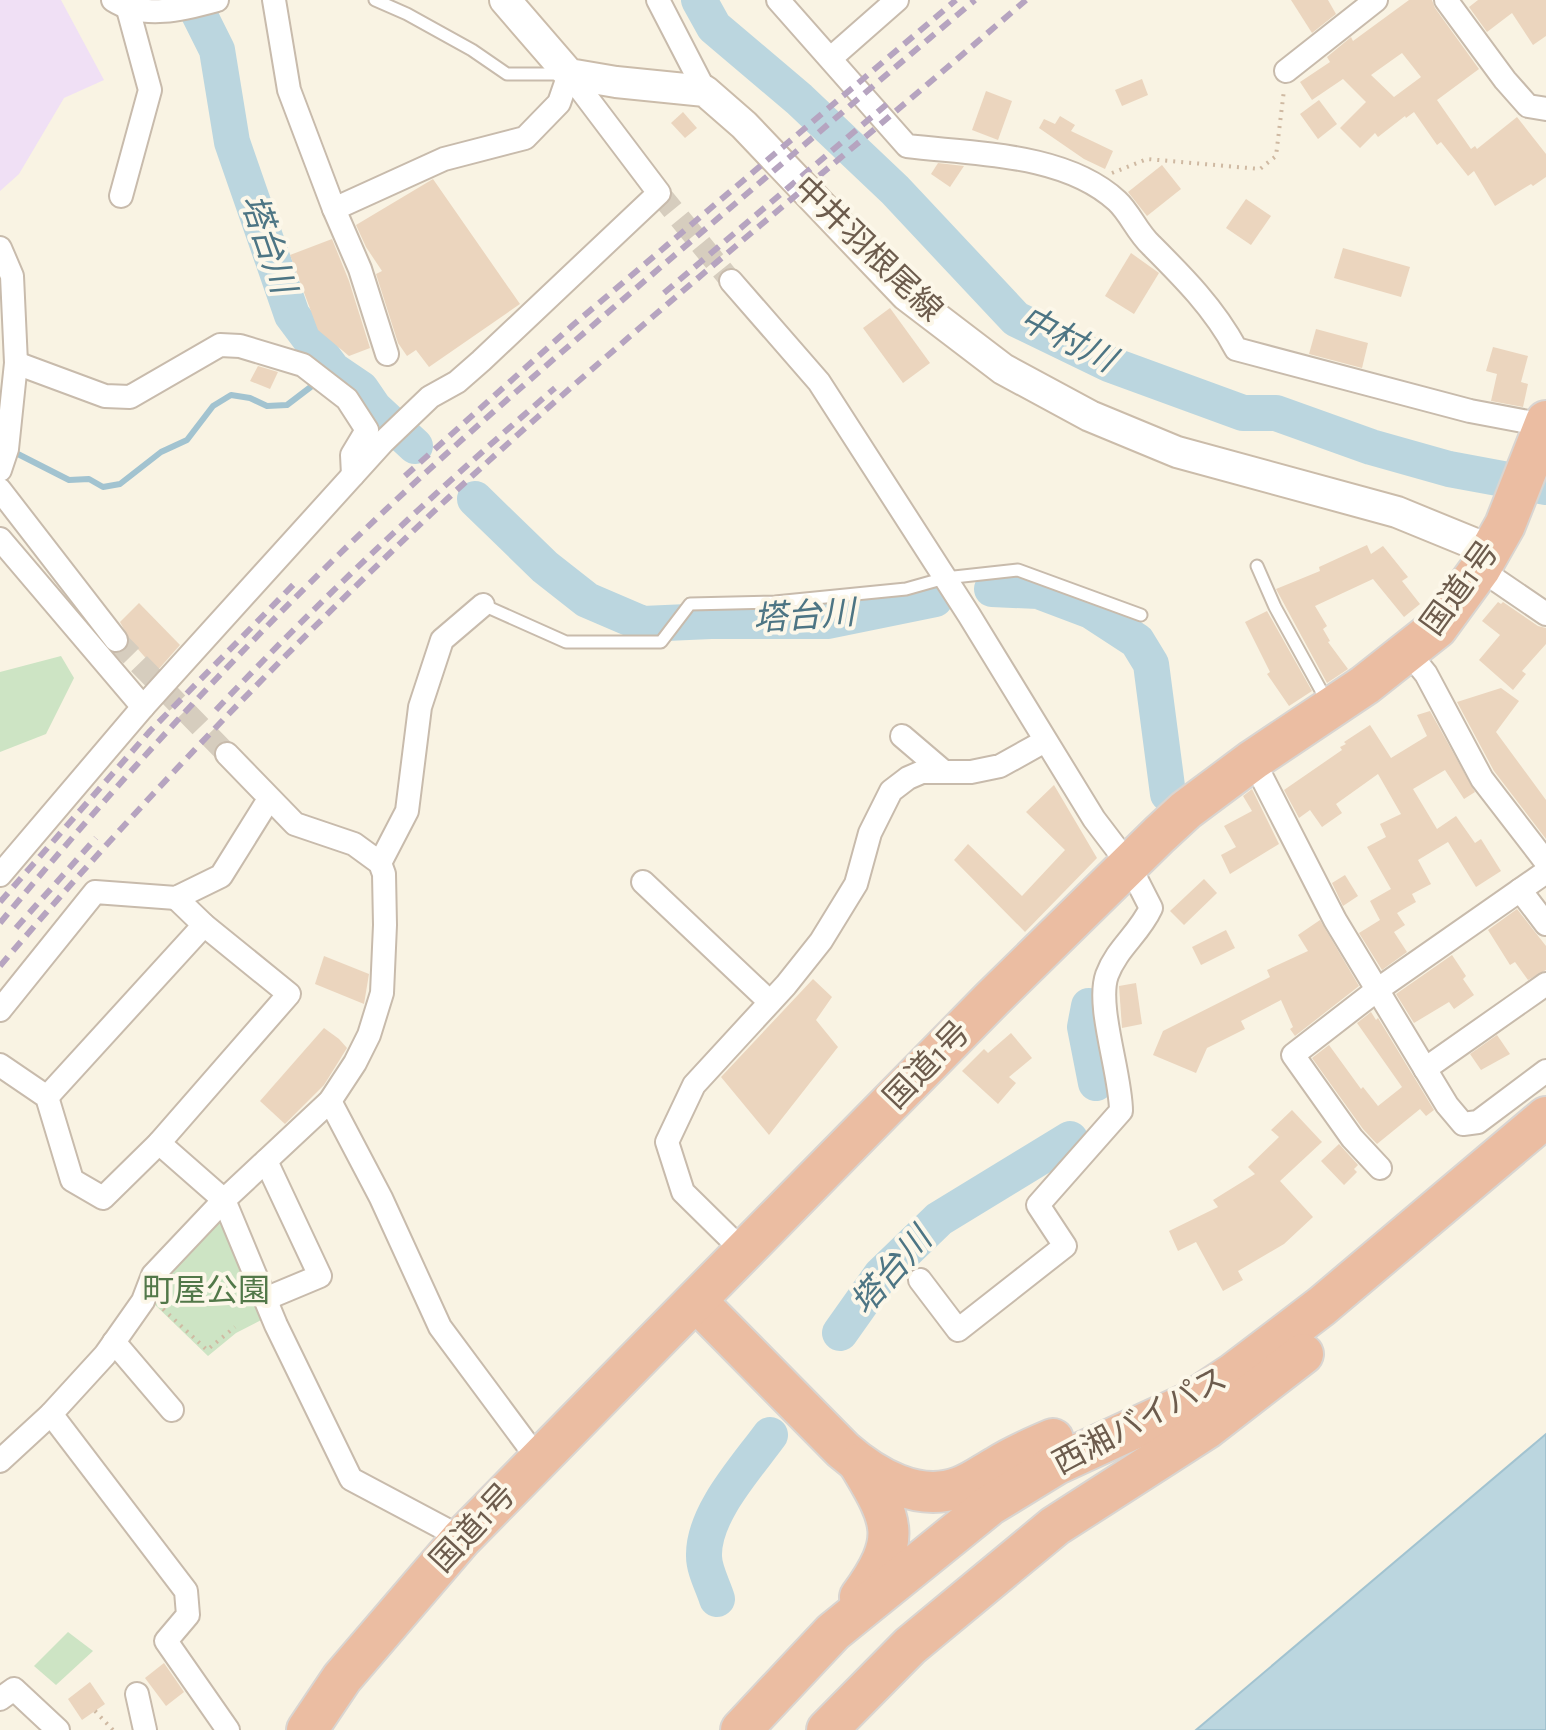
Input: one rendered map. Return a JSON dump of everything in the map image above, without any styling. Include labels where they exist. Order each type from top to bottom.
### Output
[{"type":"highway","name":"国道1号","points":[[307,1730],[342,1678],[462,1538],[992,999],[1137,880],[1172,822],[1253,760],[1409,653],[1437,628],[1492,548],[1545,423]]},
{"type":"highway","name":"西湘バイパス","points":[[745,1715],[833,1632],[946,1539],[1023,1483],[1069,1458],[1162,1417],[1234,1373],[1322,1306],[1546,1117]]},
{"type":"highway","name":"西湘バイパス","points":[[827,1730],[910,1646],[1055,1526],[1236,1408],[1546,1152]]},
{"type":"highway","points":[[851,1457],[897,1485],[921,1491],[949,1491],[972,1482],[1026,1450],[1171,1388],[1240,1348],[1497,1158]]},
{"type":"highway","points":[[696,1301],[851,1457],[882,1502],[889,1537],[884,1557],[875,1576],[833,1632]]},
{"type":"main road","points":[[505,0],[569,74],[705,91]]},
{"type":"main road","name":"中井羽根尾線","points":[[705,91],[744,125],[906,295],[1003,369],[1090,416],[1177,452],[1397,512],[1492,548]]},
{"type":"street","points":[[274,0],[289,90],[360,269],[387,354]]},
{"type":"street","points":[[658,0],[705,91]]},
{"type":"street","points":[[778,0],[907,146],[1058,166],[1091,181],[1119,203],[1141,235],[1206,301],[1236,349],[1470,411],[1545,423]]},
{"type":"street","points":[[831,58],[897,0]]},
{"type":"street","points":[[1286,71],[1376,0]]},
{"type":"street","points":[[1446,0],[1528,106],[1546,109]]},
{"type":"street","points":[[121,196],[150,90],[121,5],[175,11],[208,2]]},
{"type":"street","points":[[334,209],[444,159],[525,138],[559,103],[569,74]]},
{"type":"street","points":[[0,875],[143,707],[383,442],[430,397],[457,382],[481,361],[659,193],[569,74]]},
{"type":"street","points":[[0,248],[12,276],[16,363],[7,449],[0,470]]},
{"type":"street","points":[[731,281],[819,382],[969,615],[1094,819],[1137,880],[1151,908],[1143,927],[1120,949],[1106,978],[1105,1002],[1121,1092],[1121,1111],[1038,1205],[1065,1246],[958,1330],[920,1280]]},
{"type":"street","points":[[16,363],[105,396],[130,397],[220,345],[240,346],[303,365],[347,399],[367,430],[352,455],[353,475]]},
{"type":"street","points":[[0,490],[116,640]]},
{"type":"street","points":[[0,539],[143,707]]},
{"type":"street","points":[[1492,548],[1546,614]]},
{"type":"street","points":[[380,863],[407,811],[420,707],[442,640],[483,605]]},
{"type":"street","points":[[1380,1168],[1352,1138],[1293,1055],[1377,990],[1520,890],[1544,859],[1482,779],[1426,674],[1409,653]]},
{"type":"street","points":[[902,736],[943,771]]},
{"type":"street","points":[[744,1252],[683,1192],[667,1142],[694,1085],[821,941],[856,884],[870,833],[891,791],[922,772],[971,772],[1000,766],[1045,741]]},
{"type":"street","points":[[0,1461],[51,1414],[114,1342],[143,1301],[153,1275],[224,1200],[330,1101],[369,1035],[382,993],[385,925],[384,874],[380,863],[354,844],[295,824],[227,754]]},
{"type":"street","points":[[1253,760],[1335,920],[1447,1105],[1463,1124],[1478,1122],[1546,1071]]},
{"type":"street","points":[[0,1010],[95,892],[176,898],[221,876],[269,799]]},
{"type":"street","points":[[643,882],[770,1002]]},
{"type":"street","points":[[1520,890],[1546,924]]},
{"type":"street","points":[[0,1065],[47,1097],[72,1180],[103,1198],[159,1143],[289,994],[204,925],[176,898]]},
{"type":"street","points":[[47,1097],[204,925]]},
{"type":"street","points":[[1425,1069],[1546,984]]},
{"type":"street","points":[[330,1101],[381,1198],[440,1327],[538,1459]]},
{"type":"street","points":[[159,1143],[224,1200],[265,1299],[351,1479],[462,1538]]},
{"type":"street","points":[[265,1299],[320,1276],[266,1161]]},
{"type":"street","points":[[114,1342],[172,1410]]},
{"type":"street","points":[[51,1414],[186,1591],[188,1615],[166,1641],[228,1730]]},
{"type":"street","points":[[0,1699],[14,1689],[58,1730]]},
{"type":"street","points":[[137,1694],[145,1730]]},
{"type":"lane","points":[[375,0],[472,50],[507,74],[569,74]]},
{"type":"lane","points":[[1257,566],[1287,630],[1331,708]]},
{"type":"lane","points":[[483,605],[566,642],[661,642],[690,604],[775,602],[906,589],[945,578],[1018,570],[1141,615]]},
{"type":"path","points":[[1091,181],[1147,159],[1260,169],[1276,156],[1286,71]]},
{"type":"path","points":[[153,1300],[207,1350],[235,1327]]},
{"type":"path","points":[[95,1711],[113,1730]]},
{"type":"shaded area","points":[[0,0],[61,0],[104,80],[64,98],[19,174],[0,191]]},
{"type":"green space","points":[[61,656],[74,678],[46,734],[0,752],[0,672]]},
{"type":"green space","name":"町屋公園","points":[[221,1212],[267,1317],[236,1333],[208,1356],[150,1300],[152,1285]]},
{"type":"green space","points":[[68,1632],[93,1651],[56,1685],[34,1666]]},
{"type":"water","points":[[1546,1434],[1546,1730],[1196,1730]]},
{"type":"building","points":[[1291,0],[1328,0],[1336,14],[1312,33]]},
{"type":"building","points":[[1409,0],[1432,0],[1479,69],[1437,100],[1471,149],[1475,146],[1477,149],[1517,117],[1546,154],[1546,177],[1495,206],[1474,171],[1468,176],[1441,142],[1437,145],[1414,112],[1378,137],[1375,133],[1360,148],[1340,128],[1366,102],[1343,79],[1312,100],[1300,82],[1330,62],[1327,57],[1351,37],[1353,41]],"holes":[[[1402,53],[1421,77],[1394,97],[1371,75]]]},
{"type":"building","points":[[1478,0],[1546,0],[1546,36],[1533,45],[1512,13],[1487,32],[1469,7]]},
{"type":"building","points":[[1142,79],[1148,95],[1122,106],[1115,90]]},
{"type":"building","points":[[986,91],[1012,101],[998,140],[972,130]]},
{"type":"building","points":[[1319,100],[1337,124],[1318,139],[1300,114]]},
{"type":"building","points":[[683,112],[697,128],[685,138],[671,123]]},
{"type":"building","points":[[1060,116],[1075,125],[1071,131],[1113,151],[1105,169],[1084,159],[1039,128],[1044,119],[1055,124]]},
{"type":"building","points":[[938,163],[964,166],[950,187],[931,174]]},
{"type":"building","points":[[1162,165],[1181,189],[1147,216],[1128,192]]},
{"type":"building","points":[[433,179],[520,304],[429,367],[416,350],[407,356],[398,343],[376,274],[382,271],[356,225]]},
{"type":"building","points":[[1246,199],[1271,216],[1251,245],[1226,228]]},
{"type":"building","points":[[332,239],[370,348],[349,356],[318,330],[290,255]]},
{"type":"building","points":[[1343,248],[1410,267],[1401,297],[1334,278]]},
{"type":"building","points":[[1131,253],[1159,273],[1134,314],[1105,296]]},
{"type":"building","points":[[890,308],[930,363],[903,383],[863,328]]},
{"type":"building","points":[[1316,329],[1368,343],[1362,368],[1309,354]]},
{"type":"building","points":[[1493,347],[1528,356],[1521,382],[1528,384],[1523,407],[1491,401],[1497,374],[1486,371]]},
{"type":"building","points":[[258,366],[278,372],[270,389],[250,381]]},
{"type":"building","points":[[1367,545],[1371,554],[1383,546],[1408,577],[1402,581],[1420,604],[1404,617],[1373,579],[1315,606],[1327,626],[1323,629],[1328,642],[1348,669],[1327,683],[1276,589],[1320,571],[1319,567]]},
{"type":"building","points":[[1498,602],[1546,628],[1546,644],[1522,671],[1526,674],[1513,690],[1479,660],[1500,635],[1482,621]]},
{"type":"building","points":[[139,603],[180,645],[157,671],[130,640],[120,622]]},
{"type":"building","points":[[1267,611],[1312,691],[1289,706],[1267,674],[1270,672],[1245,622]]},
{"type":"building","points":[[1501,688],[1519,701],[1496,732],[1546,800],[1546,839],[1494,771],[1457,702]]},
{"type":"building","points":[[1430,711],[1475,792],[1464,799],[1445,770],[1413,789],[1437,829],[1456,816],[1475,843],[1481,839],[1501,871],[1476,887],[1448,842],[1418,860],[1431,884],[1412,894],[1416,902],[1397,913],[1405,925],[1394,932],[1407,952],[1382,970],[1359,933],[1380,920],[1370,901],[1391,889],[1367,847],[1386,837],[1380,824],[1401,814],[1378,774],[1336,804],[1342,813],[1322,827],[1310,810],[1299,818],[1284,790],[1342,750],[1340,747],[1346,744],[1344,742],[1370,725],[1391,758],[1427,736],[1417,715]]},
{"type":"building","points":[[1054,785],[1097,858],[1025,932],[954,860],[968,844],[1022,896],[1065,850],[1026,812]]},
{"type":"building","points":[[1252,789],[1279,844],[1230,874],[1221,855],[1236,847],[1224,826],[1252,811],[1243,796]]},
{"type":"building","points":[[1345,875],[1358,896],[1343,906],[1332,883]]},
{"type":"building","points":[[1204,879],[1217,893],[1184,925],[1170,911]]},
{"type":"building","points":[[1517,909],[1546,946],[1546,970],[1528,980],[1515,962],[1510,965],[1488,930]]},
{"type":"building","points":[[1320,920],[1359,986],[1295,1036],[1281,1000],[1241,1021],[1245,1029],[1207,1048],[1196,1073],[1153,1055],[1163,1031],[1270,977],[1267,970],[1308,951],[1298,935]]},
{"type":"building","points":[[1226,930],[1235,948],[1201,965],[1192,947]]},
{"type":"building","points":[[1452,955],[1474,995],[1454,1009],[1449,1002],[1414,1023],[1396,994]]},
{"type":"building","points":[[324,956],[369,974],[364,1004],[315,984]]},
{"type":"building","points":[[813,979],[832,997],[816,1020],[838,1047],[769,1135],[721,1077]]},
{"type":"building","points":[[1136,983],[1142,1024],[1122,1028],[1119,986]]},
{"type":"building","points":[[1371,1012],[1376,1020],[1378,1018],[1434,1110],[1426,1116],[1420,1109],[1377,1144],[1312,1058],[1329,1045],[1361,1089],[1363,1087],[1378,1106],[1402,1087],[1357,1023]]},
{"type":"building","points":[[324,1028],[347,1048],[324,1085],[285,1124],[260,1101]]},
{"type":"building","points":[[1011,1033],[1032,1058],[1009,1077],[1016,1083],[998,1104],[962,1071],[984,1049],[988,1053]]},
{"type":"building","points":[[1497,1035],[1510,1054],[1481,1070],[1470,1054]]},
{"type":"building","points":[[1292,1110],[1322,1142],[1280,1181],[1313,1217],[1284,1244],[1238,1271],[1243,1280],[1223,1291],[1196,1242],[1178,1251],[1169,1231],[1218,1207],[1213,1200],[1255,1174],[1248,1167],[1279,1137],[1271,1130]]},
{"type":"building","points":[[1339,1144],[1358,1165],[1354,1169],[1357,1172],[1344,1185],[1321,1161]]},
{"type":"building","points":[[164,1663],[184,1692],[166,1706],[145,1678]]},
{"type":"building","points":[[90,1682],[105,1704],[82,1720],[68,1699]]},
{"type":"waterway","name":"塔台川","points":[[192,0],[217,50],[232,142],[292,315],[333,370],[361,389],[374,408],[415,446]]},
{"type":"waterway","name":"中村川","points":[[699,0],[714,27],[799,99],[895,190],[1016,319],[1109,364],[1243,413],[1276,413],[1371,447],[1449,469],[1546,487]]},
{"type":"waterway","points":[[10,450],[69,480],[89,479],[103,487],[120,484],[161,452],[187,440],[213,406],[231,395],[250,398],[267,406],[287,405],[333,370]]},
{"type":"waterway","name":"塔台川","points":[[475,499],[545,567],[587,600],[643,624],[827,621],[935,599]]},
{"type":"waterway","name":"塔台川","points":[[992,589],[1038,591],[1091,611],[1137,641],[1151,664],[1168,794]]},
{"type":"waterway","name":"塔台川","points":[[1089,1006],[1085,1027],[1096,1083]]},
{"type":"waterway","name":"塔台川","points":[[840,1333],[881,1275],[939,1219],[1070,1139]]},
{"type":"waterway","name":"塔台川","points":[[717,1599],[704,1561],[711,1524],[728,1492],[770,1435]]},
{"type":"tunnel","points":[[659,193],[731,281]]},
{"type":"tunnel","points":[[116,640],[227,754]]},
{"type":"railway","points":[[405,476],[573,325],[956,0]]},
{"type":"railway","points":[[0,923],[182,715],[377,518],[563,351],[975,0]]},
{"type":"railway","points":[[0,966],[217,727],[446,500],[661,310],[1026,0]]},
{"type":"railway","points":[[664,293],[887,104]]},
{"type":"railway","points":[[216,710],[381,544],[555,388]]},
{"type":"railway","points":[[0,902],[150,731],[296,582]]},
{"type":"railway","points":[[16,928],[96,838]]}]
